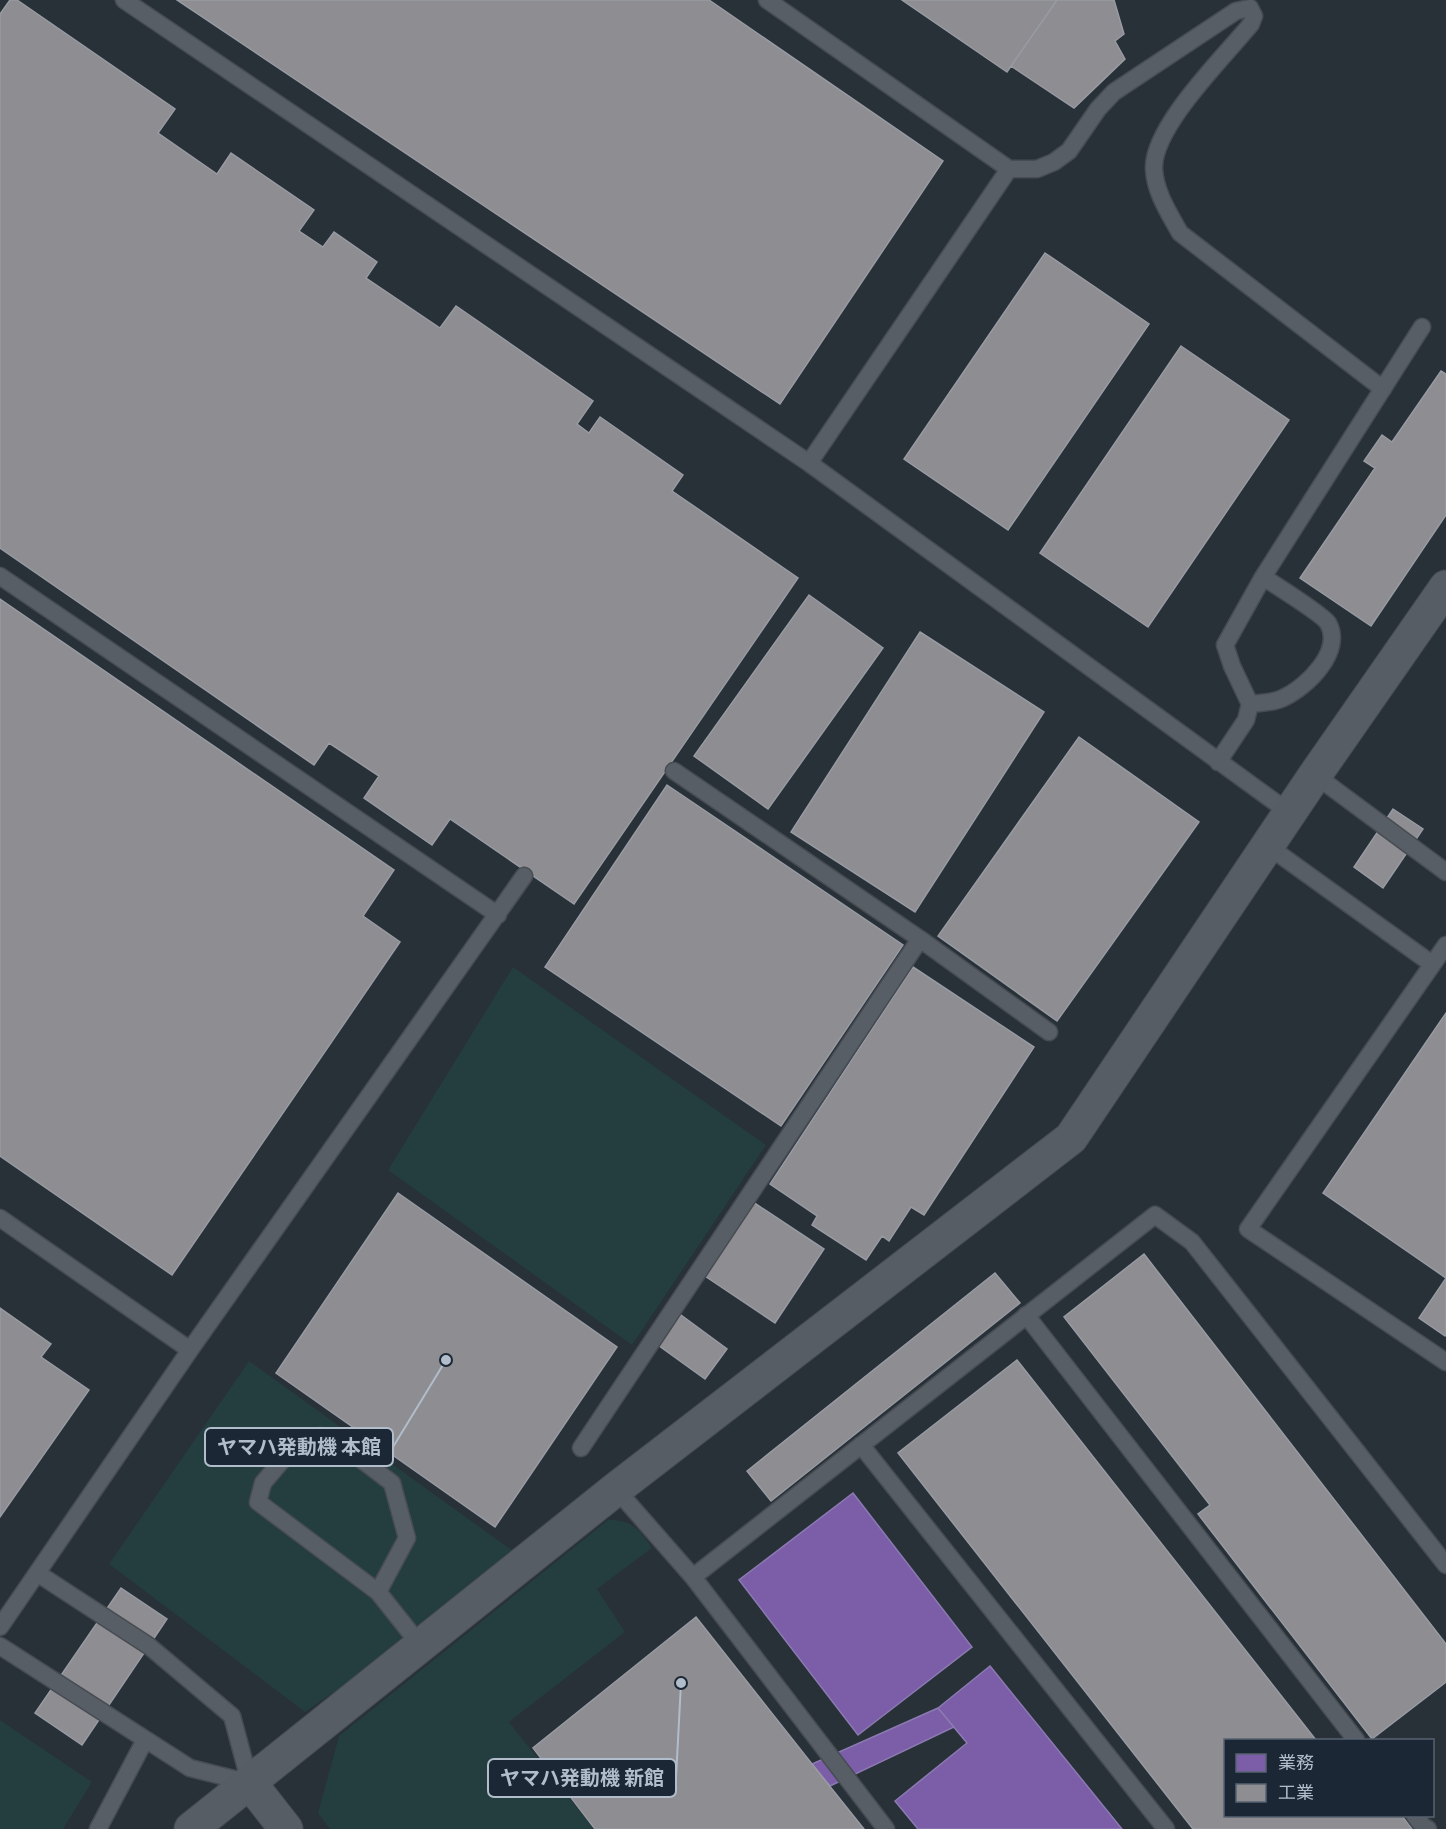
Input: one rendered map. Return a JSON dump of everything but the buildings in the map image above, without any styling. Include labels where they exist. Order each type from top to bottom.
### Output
[{"type":"street","points":[[191,1829],[616,1489],[1071,1138],[1446,586]]},
{"type":"street","points":[[250,1783],[286,1829]]},
{"type":"lane","points":[[124,0],[809,463],[1290,813]]},
{"type":"lane","points":[[767,0],[1009,169],[1037,169],[1054,162],[1069,151],[1098,109],[1114,92],[1236,11],[1250,8],[1254,16],[1251,24],[1176,113],[1159,144],[1154,168],[1160,198],[1180,233],[1383,389]]},
{"type":"lane","points":[[809,463],[1009,169]]},
{"type":"lane","points":[[1218,762],[1246,720],[1251,704],[1232,666],[1225,645],[1263,577],[1422,327]]},
{"type":"lane","points":[[0,576],[498,915]]},
{"type":"lane","points":[[1251,704],[1281,699],[1305,686],[1324,662],[1333,639],[1327,621],[1263,577]]},
{"type":"lane","points":[[674,771],[920,939],[1048,1032]]},
{"type":"lane","points":[[1315,776],[1446,872]]},
{"type":"lane","points":[[1268,846],[1432,964]]},
{"type":"lane","points":[[0,1627],[190,1350],[524,876]]},
{"type":"lane","points":[[581,1448],[920,939]]},
{"type":"lane","points":[[1446,945],[1248,1229],[1446,1362]]},
{"type":"lane","points":[[693,1577],[1155,1215],[1192,1242],[1446,1565]]},
{"type":"lane","points":[[0,1218],[190,1350]]},
{"type":"lane","points":[[1026,1315],[1355,1739]]},
{"type":"lane","points":[[378,1592],[407,1538],[392,1483],[346,1448],[320,1436],[296,1444],[262,1483],[258,1502],[378,1592],[421,1646]]},
{"type":"lane","points":[[861,1445],[1166,1829]]},
{"type":"lane","points":[[616,1489],[693,1577],[886,1829]]},
{"type":"lane","points":[[0,1646],[190,1768],[250,1783],[232,1716],[149,1646],[37,1573]]},
{"type":"lane","points":[[98,1829],[146,1740]]},
{"type":"lane","points":[[1416,1817],[1423,1827],[1428,1829]]},
{"type":"green space","points":[[513,967],[766,1145],[632,1345],[388,1170]]},
{"type":"green space","points":[[249,1361],[527,1561],[305,1712],[109,1564]]},
{"type":"green space","points":[[608,1520],[616,1520],[634,1527],[652,1548],[597,1589],[625,1632],[509,1722],[594,1829],[330,1829],[318,1813],[339,1736]]},
{"type":"green space","points":[[0,1720],[92,1782],[63,1829],[0,1829]]},
{"type":"place","name":"ヤマハ発動機 本館","points":[[446,1360]]},
{"type":"place","name":"ヤマハ発動機 新館","points":[[681,1683]]}]
